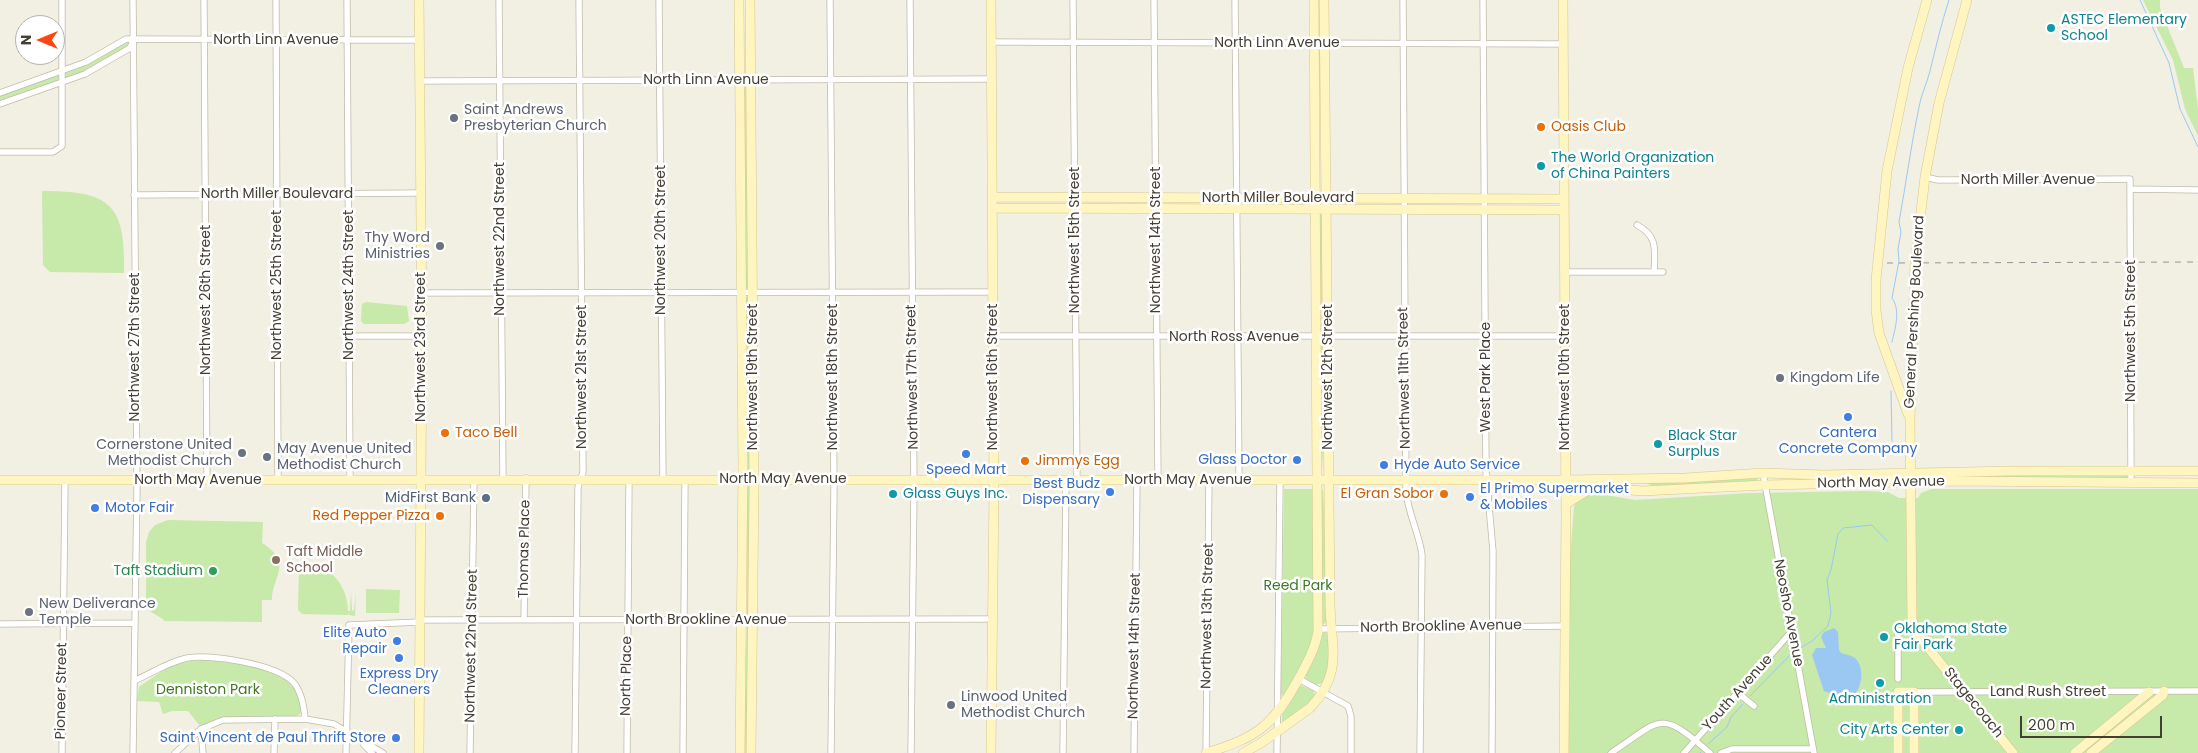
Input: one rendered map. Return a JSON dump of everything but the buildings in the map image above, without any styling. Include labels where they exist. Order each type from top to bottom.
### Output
[{"type":"street","points":[[0,152],[53,152],[60,149],[62,141],[62,0]]},
{"type":"street","name":"Northwest 27th Street","points":[[133,0],[136,480],[133,753]]},
{"type":"street","name":"Northwest 26th Street","points":[[204,0],[207,480]]},
{"type":"street","name":"Northwest 25th Street","points":[[276,0],[278,480]]},
{"type":"street","name":"Northwest 24th Street","points":[[347,0],[350,480]]},
{"type":"street","name":"Northwest 23rd Street","points":[[418,753],[422,336],[419,0]]},
{"type":"street","name":"Northwest 22nd Street","points":[[499,0],[502,478]]},
{"type":"street","name":"Northwest 21st Street","points":[[574,753],[578,487],[583,472],[579,0]]},
{"type":"street","name":"Northwest 20th Street","points":[[659,0],[663,479]]},
{"type":"street","name":"Northwest 19th Street","points":[[739,0],[742,292],[740,753]]},
{"type":"street","name":"Northwest 19th Street","points":[[750,0],[754,479],[751,753]]},
{"type":"street","name":"Northwest 18th Street","points":[[830,0],[834,479],[831,753]]},
{"type":"street","name":"Northwest 17th Street","points":[[910,0],[914,479],[911,753]]},
{"type":"street","name":"Northwest 16th Street","points":[[990,753],[994,480],[991,0]]},
{"type":"street","name":"Northwest 15th Street","points":[[1073,0],[1077,479]]},
{"type":"street","name":"Northwest 14th Street","points":[[1154,0],[1158,479]]},
{"type":"street","points":[[1235,0],[1239,480]]},
{"type":"street","name":"Northwest 12th Street","points":[[1206,753],[1230,746],[1260,730],[1278,713],[1314,648],[1318,628],[1314,0]]},
{"type":"street","name":"Northwest 12th Street","points":[[1243,753],[1310,708],[1322,691],[1334,664],[1331,628],[1328,480],[1324,0]]},
{"type":"street","name":"Northwest 11th Street","points":[[1403,0],[1406,479],[1407,503],[1418,535],[1422,555],[1420,753]]},
{"type":"street","name":"West Park Place","points":[[1483,0],[1487,479],[1493,551],[1492,753]]},
{"type":"street","name":"Northwest 10th Street","points":[[1563,0],[1566,480],[1564,753]]},
{"type":"street","name":"General Pershing Boulevard","points":[[1910,420],[1900,386],[1879,333],[1876,310],[1876,280],[1887,171],[1908,68],[1928,0]]},
{"type":"street","name":"General Pershing Boulevard","points":[[1914,629],[1912,620],[1910,420],[1915,263],[1925,177],[1945,79],[1967,0]]},
{"type":"street","name":"North Linn Avenue","points":[[0,93],[86,62],[126,39],[133,41],[420,40]]},
{"type":"street","points":[[0,104],[62,83],[98,68],[130,48],[133,41]]},
{"type":"street","name":"North Linn Avenue","points":[[991,42],[1563,44]]},
{"type":"street","name":"North Linn Avenue","points":[[420,81],[992,79]]},
{"type":"street","name":"North Miller Avenue","points":[[1925,177],[1938,180],[2130,179]]},
{"type":"street","name":"Northwest 5th Street","points":[[2130,179],[2131,483]]},
{"type":"street","points":[[2130,189],[2198,190]]},
{"type":"street","name":"North Miller Boulevard","points":[[134,194],[421,193]]},
{"type":"street","name":"North Miller Boulevard","points":[[992,197],[1564,199]]},
{"type":"street","name":"North Miller Boulevard","points":[[992,208],[1564,210]]},
{"type":"street","points":[[1636,225],[1649,231],[1653,238],[1654,272]]},
{"type":"street","points":[[1565,272],[1663,272]]},
{"type":"street","points":[[422,294],[501,292],[992,292]]},
{"type":"street","points":[[349,336],[422,336]]},
{"type":"street","name":"North Ross Avenue","points":[[993,336],[1565,336]]},
{"type":"street","name":"North May Avenue","points":[[1566,480],[1575,485],[1642,491],[1910,478],[2131,471],[2198,471]]},
{"type":"street","name":"North May Avenue","points":[[0,480],[526,478],[1566,480],[1642,479],[1763,473],[1954,481],[2198,483]]},
{"type":"street","name":"Neosho Avenue","points":[[1763,473],[1813,751]]},
{"type":"street","name":"Thomas Place","points":[[524,620],[526,478]]},
{"type":"street","name":"Northwest 22nd Street","points":[[470,753],[474,479]]},
{"type":"street","name":"North Place","points":[[626,753],[630,479]]},
{"type":"street","points":[[683,753],[686,479]]},
{"type":"street","points":[[1063,753],[1066,479]]},
{"type":"street","name":"Northwest 13th Street","points":[[1206,753],[1209,479]]},
{"type":"street","points":[[1642,479],[1642,491]]},
{"type":"street","name":"Pioneer Street","points":[[62,753],[65,480]]},
{"type":"street","name":"Northwest 14th Street","points":[[1134,753],[1138,480]]},
{"type":"street","points":[[1277,753],[1280,480]]},
{"type":"street","points":[[1566,504],[1594,487]]},
{"type":"street","name":"North Brookline Avenue","points":[[346,731],[349,625],[472,620],[992,619]]},
{"type":"street","points":[[0,624],[135,623]]},
{"type":"street","name":"North Brookline Avenue","points":[[1318,628],[1565,626]]},
{"type":"street","points":[[1898,679],[1898,631],[1914,629]]},
{"type":"street","name":"Stagecoach","points":[[1914,629],[2013,753]]},
{"type":"street","name":"Youth Avenue","points":[[1684,753],[1791,632]]},
{"type":"street","points":[[134,680],[173,662],[197,657],[219,658],[268,668],[285,675],[296,685],[302,697],[305,718]]},
{"type":"street","points":[[1298,679],[1343,702],[1350,709],[1351,753]]},
{"type":"street","points":[[2091,753],[2163,695],[2164,691]]},
{"type":"street","name":"Land Rush Street","points":[[1898,734],[1898,692],[2198,691]]},
{"type":"street","points":[[1738,692],[1754,706]]},
{"type":"street","points":[[1914,692],[1914,753]]},
{"type":"street","points":[[2075,753],[2149,692]]},
{"type":"street","points":[[175,753],[201,729],[223,720],[305,718],[323,720],[383,753]]},
{"type":"street","points":[[274,753],[275,719]]},
{"type":"street","points":[[1611,753],[1648,727],[1660,723],[1675,726],[1696,740],[1710,753]]},
{"type":"street","points":[[201,729],[203,753]]},
{"type":"street","points":[[1260,730],[1278,731]]},
{"type":"street","points":[[346,731],[346,753]]},
{"type":"street","points":[[1898,753],[1898,734],[1914,734]]},
{"type":"street","points":[[359,740],[372,753]]},
{"type":"street","points":[[1721,753],[1732,749],[1813,751]]},
{"type":"green space","points":[[2143,0],[2160,0],[2160,8],[2184,68],[2193,68],[2198,110],[2198,136],[2185,109],[2173,60]]},
{"type":"green space","points":[[126,42],[129,44],[106,60],[63,80],[63,74],[87,65]]},
{"type":"green space","points":[[60,75],[57,82],[0,103],[0,95]]},
{"type":"green space","points":[[746,84],[748,288],[746,288],[744,85]]},
{"type":"green space","points":[[42,191],[83,194],[98,198],[109,206],[117,216],[121,231],[124,249],[124,273],[50,272],[43,265]]},
{"type":"green space","points":[[1319,213],[1322,213],[1323,332],[1321,333]]},
{"type":"green space","points":[[748,297],[750,473],[746,473],[745,298]]},
{"type":"green space","points":[[366,302],[407,306],[409,321],[404,324],[364,324],[361,321],[362,304]]},
{"type":"green space","points":[[1321,341],[1324,342],[1323,470],[1320,411]]},
{"type":"green space","points":[[1976,475],[2125,475],[2128,477],[2124,480],[1954,477]]},
{"type":"green space","points":[[1756,477],[1758,479],[1755,481],[1655,487],[1648,484],[1653,482]]},
{"type":"green space","points":[[747,486],[750,486],[749,614],[747,615]]},
{"type":"green space","name":"Reed Park","points":[[1284,489],[1314,490],[1314,633],[1311,649],[1283,697],[1281,694],[1281,676]]},
{"type":"green space","points":[[1323,489],[1327,622],[1322,624],[1321,493]]},
{"type":"green space","name":"Oklahoma State Fair Park","points":[[1932,489],[2198,489],[2198,753],[1568,753],[1570,558],[1574,507],[1582,497],[1594,493],[1635,500],[1751,493],[1866,491],[1888,492],[1899,498],[1918,498],[1921,493]]},
{"type":"green space","name":"Taft Stadium","points":[[168,520],[263,522],[262,543],[272,550],[277,557],[279,570],[272,600],[262,600],[262,622],[164,621],[151,612],[146,598],[146,542],[149,532],[155,525]]},
{"type":"green space","points":[[309,564],[326,570],[338,580],[345,594],[348,611],[350,611],[351,590],[352,611],[354,610],[356,592],[355,616],[349,615],[348,612],[348,615],[302,614],[298,610],[299,565]]},
{"type":"green space","points":[[366,589],[400,590],[399,613],[366,613]]},
{"type":"green space","points":[[747,624],[750,626],[748,753],[743,753]]},
{"type":"green space","points":[[1325,632],[1328,635],[1330,668],[1322,683],[1316,685],[1306,679],[1305,675],[1321,634]]},
{"type":"green space","name":"Denniston Park","points":[[204,660],[250,666],[281,677],[292,686],[300,698],[301,713],[297,716],[223,717],[200,726],[188,711],[172,711],[163,714],[159,702],[137,701],[139,687],[162,672],[184,662]]},
{"type":"green space","points":[[1300,685],[1313,690],[1315,695],[1310,703],[1282,723],[1282,713]]},
{"type":"water","points":[[1834,628],[1838,632],[1839,650],[1841,653],[1856,659],[1861,668],[1860,684],[1852,697],[1840,696],[1824,691],[1812,655],[1816,648],[1826,648],[1821,637],[1824,632]]},
{"type":"waterway","points":[[1892,342],[1897,314],[1892,298],[1899,261],[1898,249],[1901,232],[1899,222],[1913,136],[1920,103],[1949,0]]},
{"type":"waterway","points":[[2140,0],[2169,63],[2180,109],[2198,147]]},
{"type":"waterway","points":[[1891,391],[1892,441]]},
{"type":"waterway","points":[[1797,650],[1812,641],[1828,626],[1831,613],[1827,580],[1831,570],[1838,534],[1843,528],[1872,525],[1887,541]]},
{"type":"waterway","points":[[1750,696],[1793,652]]},
{"type":"waterway","points":[[1708,744],[1727,727],[1731,717],[1743,704]]},
{"type":"railway","points":[[1887,263],[2198,262]]},
{"type":"place","name":"ASTEC Elementary School","points":[[2051,28]]},
{"type":"place","name":"Saint Andrews Presbyterian Church","points":[[454,118]]},
{"type":"place","name":"Oasis Club","points":[[1541,127]]},
{"type":"place","name":"The World Organization of China Painters","points":[[1541,166]]},
{"type":"place","name":"Thy Word Ministries","points":[[440,246]]},
{"type":"place","name":"Kingdom Life","points":[[1780,378]]},
{"type":"place","name":"Cantera Concrete Company","points":[[1848,417]]},
{"type":"place","name":"Taco Bell","points":[[445,433]]},
{"type":"place","name":"Black Star Surplus","points":[[1658,444]]},
{"type":"place","name":"Cornerstone United Methodist Church","points":[[242,453]]},
{"type":"place","name":"Speed Mart","points":[[966,454]]},
{"type":"place","name":"May Avenue United Methodist Church","points":[[267,457]]},
{"type":"place","name":"Glass Doctor","points":[[1297,460]]},
{"type":"place","name":"Jimmys Egg","points":[[1025,461]]},
{"type":"place","name":"Hyde Auto Service","points":[[1384,465]]},
{"type":"place","name":"Best Budz Dispensary","points":[[1110,492]]},
{"type":"place","name":"Glass Guys Inc.","points":[[893,494]]},
{"type":"place","name":"El Gran Sobor","points":[[1444,494]]},
{"type":"place","name":"El Primo Supermarket & Mobiles","points":[[1470,497]]},
{"type":"place","name":"MidFirst Bank","points":[[486,498]]},
{"type":"place","name":"Motor Fair","points":[[95,508]]},
{"type":"place","name":"Red Pepper Pizza","points":[[440,516]]},
{"type":"place","name":"Taft Middle School","points":[[276,560]]},
{"type":"place","name":"Taft Stadium","points":[[213,571]]},
{"type":"place","name":"New Deliverance Temple","points":[[29,612]]},
{"type":"place","name":"Oklahoma State Fair Park","points":[[1884,637]]},
{"type":"place","name":"Elite Auto Repair","points":[[397,641]]},
{"type":"place","name":"Express Dry Cleaners","points":[[399,658]]},
{"type":"place","name":"Administration","points":[[1880,683]]},
{"type":"place","name":"Linwood United Methodist Church","points":[[951,705]]},
{"type":"place","name":"City Arts Center","points":[[1959,730]]},
{"type":"place","name":"Saint Vincent de Paul Thrift Store","points":[[396,738]]}]
